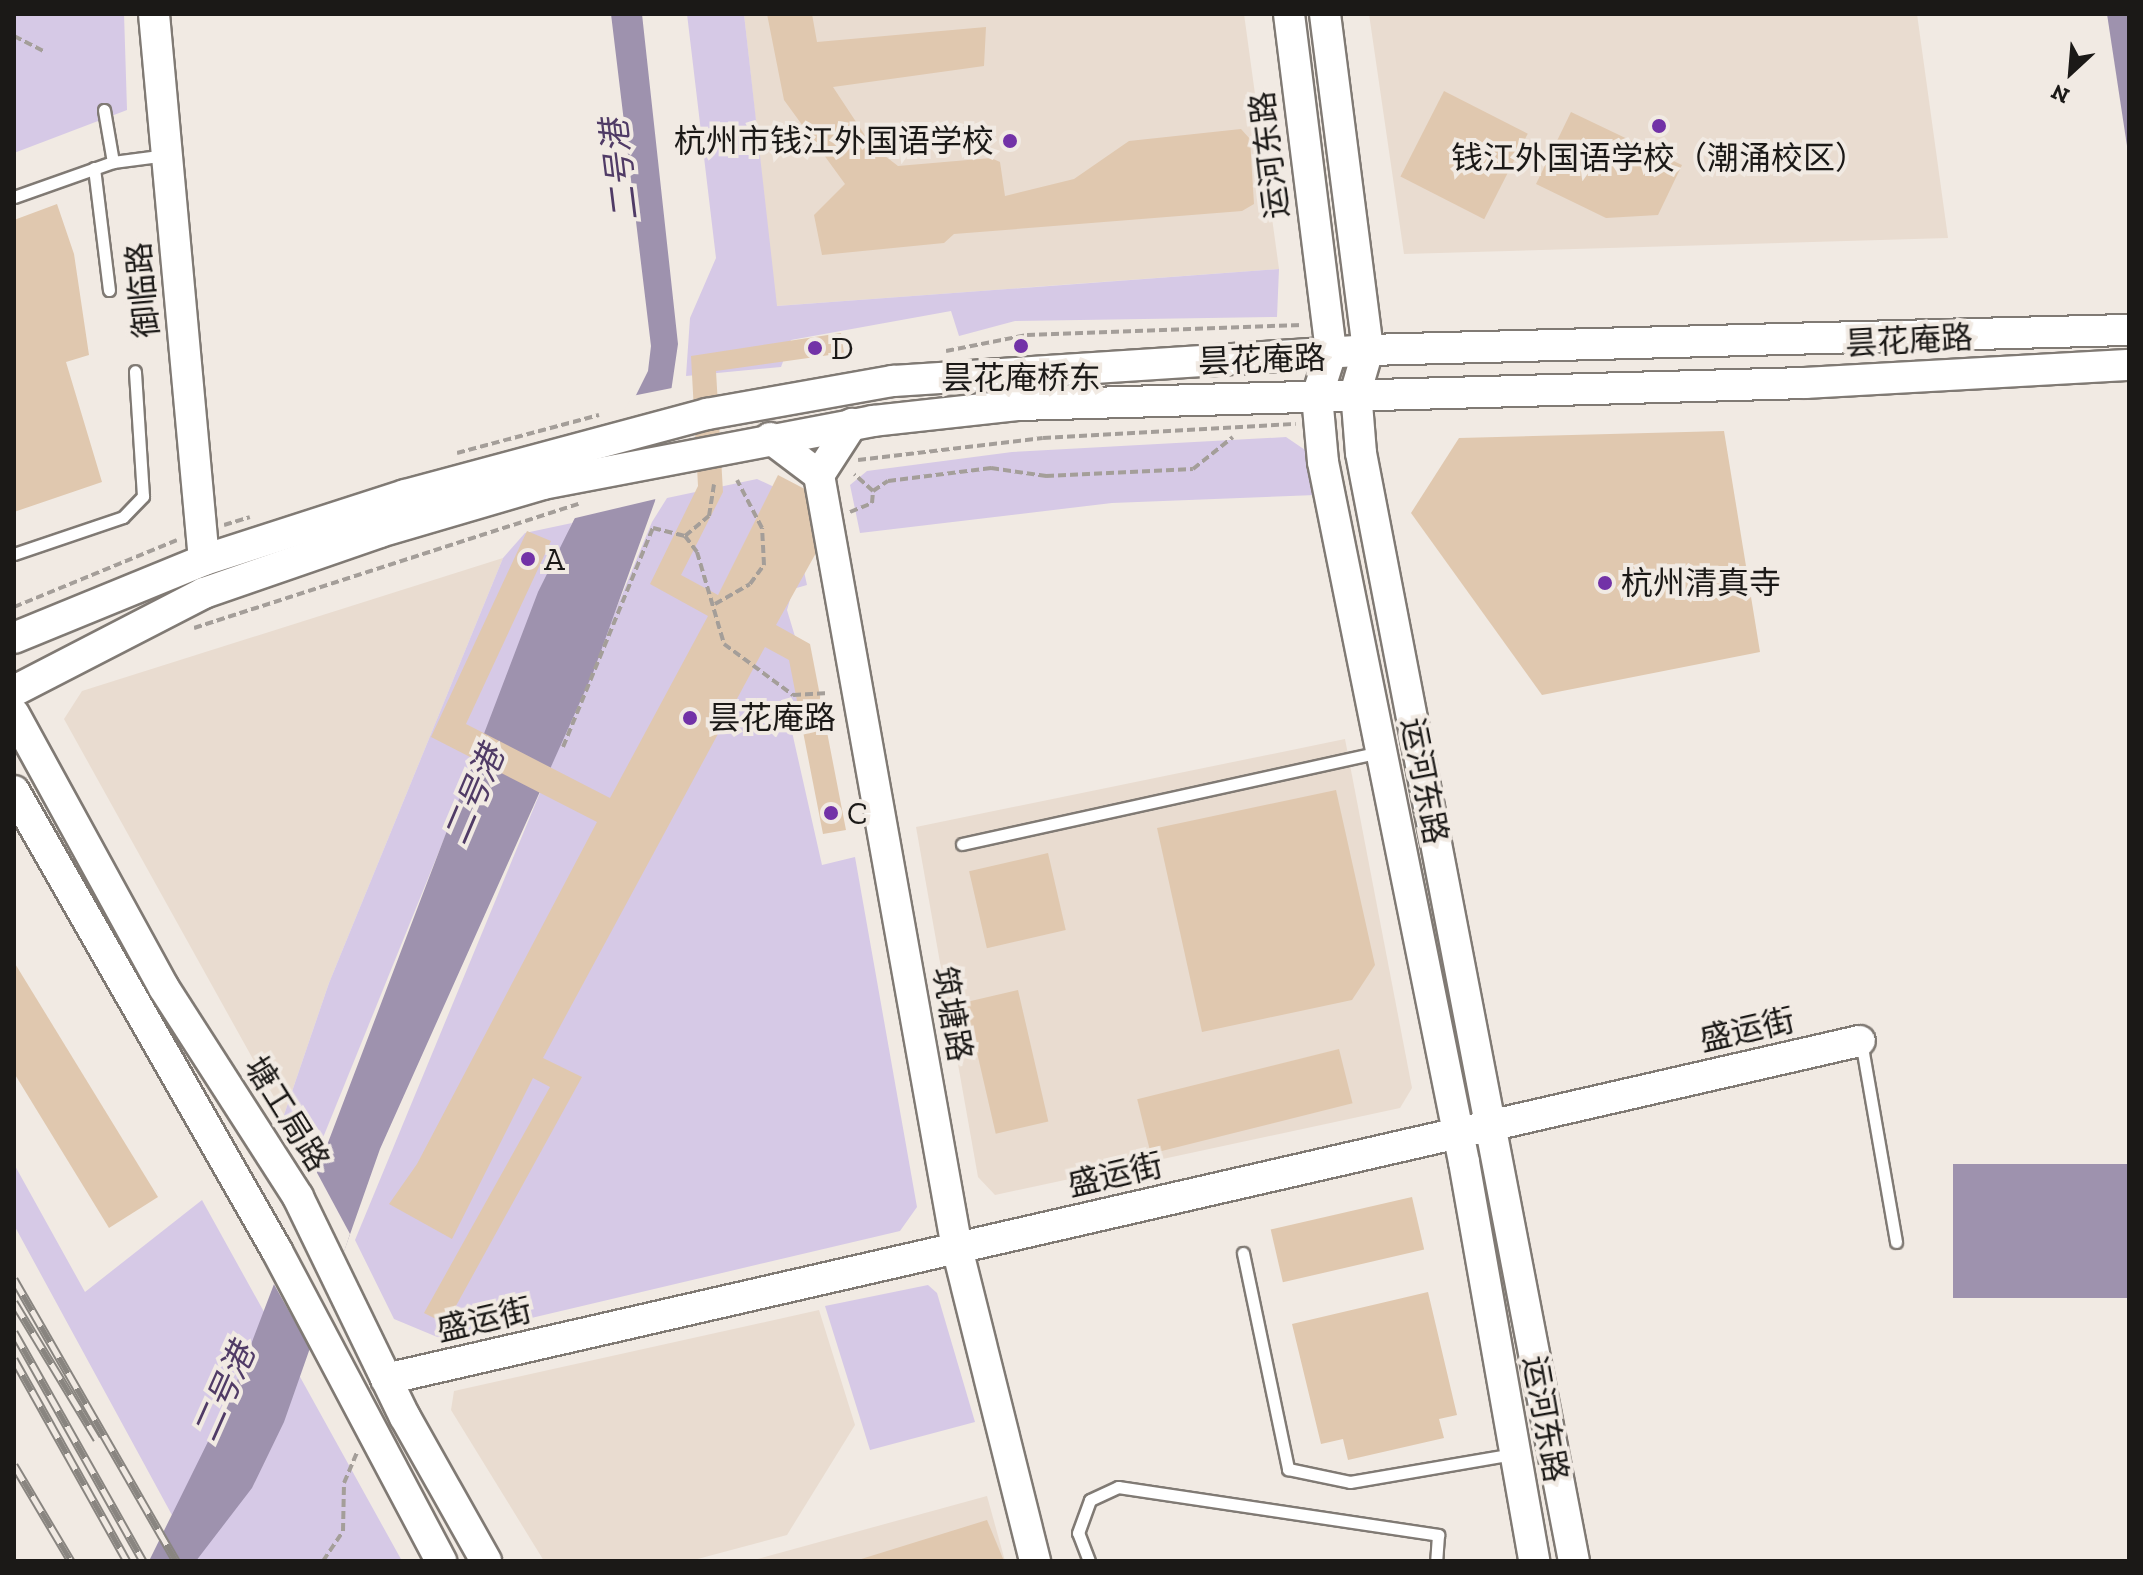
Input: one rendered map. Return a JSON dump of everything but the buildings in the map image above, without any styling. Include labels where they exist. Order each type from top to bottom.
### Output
[{"type":"main road","name":"御临路","points":[[154,14],[204,560]]},
{"type":"main road","name":"运河东路","points":[[1289,14],[1331,353],[1318,408],[1382,752],[1574,1561]]},
{"type":"main road","name":"运河东路","points":[[1325,14],[1368,350],[1356,391],[1361,453],[1472,1130],[1515,1453],[1534,1561]]},
{"type":"main road","name":"昙花庵路","points":[[14,691],[204,593],[538,471],[707,414],[893,381],[1368,350],[2129,330]]},
{"type":"main road","name":"昙花庵路","points":[[14,638],[204,560],[538,471],[714,465],[770,438],[852,424],[1018,405],[1318,408],[1356,391],[1806,383],[2129,365]]},
{"type":"main road","points":[[770,438],[833,470],[852,424]]},
{"type":"main road","name":"筑塘路","points":[[833,470],[957,1248],[1035,1561]]},
{"type":"main road","name":"塘工局路","points":[[14,714],[164,988],[298,1197],[339,1275],[386,1379],[486,1561]]},
{"type":"main road","points":[[14,791],[277,1251],[441,1561]]},
{"type":"main road","name":"盛运街","points":[[386,1379],[1860,1041]]},
{"type":"lane","points":[[104,110],[113,162]]},
{"type":"lane","points":[[14,197],[113,162],[167,155]]},
{"type":"lane","points":[[94,168],[109,290]]},
{"type":"lane","points":[[14,554],[123,517],[143,496],[135,371]]},
{"type":"lane","points":[[962,844],[1382,752]]},
{"type":"lane","points":[[1860,1041],[1896,1242]]},
{"type":"lane","points":[[1243,1253],[1288,1469],[1336,1483],[1515,1453]]},
{"type":"lane","points":[[1089,1561],[1078,1533],[1090,1500],[1118,1487],[1438,1535],[1436,1561]]},
{"type":"path","points":[[14,36],[44,51]]},
{"type":"path","points":[[833,470],[1043,438],[1318,408]]},
{"type":"path","points":[[873,491],[888,481],[991,468],[1046,476],[1193,469],[1233,437]]},
{"type":"path","points":[[833,470],[873,491]]},
{"type":"path","points":[[715,604],[750,584],[764,565],[762,528],[737,480]]},
{"type":"path","points":[[685,536],[709,516],[714,484]]},
{"type":"path","points":[[850,512],[872,503],[873,491]]},
{"type":"path","points":[[178,635],[531,517]]},
{"type":"path","points":[[563,747],[653,528],[685,536]]},
{"type":"path","points":[[685,536],[715,604],[724,644],[755,671],[793,695],[829,693]]},
{"type":"path","points":[[323,1561],[343,1531],[344,1483],[365,1442]]},
{"type":"shaded area","points":[[14,14],[124,14],[127,110],[14,153]]},
{"type":"shaded area","points":[[687,14],[744,14],[777,306],[1279,269],[1277,317],[1015,321],[959,336],[951,311],[791,340],[781,367],[686,376],[690,318],[716,258]]},
{"type":"shaded area","name":"杭州市钱江外国语学校","points":[[744,14],[1244,14],[1279,269],[776,306]]},
{"type":"shaded area","name":"钱江外国语学校（潮涌校区）","points":[[1369,14],[1917,14],[1948,238],[1404,254]]},
{"type":"shaded area","points":[[1286,437],[1311,454],[1316,495],[1112,503],[860,533],[850,485],[867,471],[1012,452]]},
{"type":"shaded area","points":[[757,479],[787,493],[807,585],[793,589],[787,610],[820,719],[790,723],[822,865],[855,857],[917,1207],[900,1231],[442,1339],[394,1319],[355,1240],[652,522],[667,498]]},
{"type":"shaded area","points":[[572,523],[316,1155],[284,1115],[329,983],[503,558],[525,533]]},
{"type":"shaded area","points":[[503,558],[329,983],[284,1115],[64,719],[82,691]]},
{"type":"shaded area","points":[[1345,739],[1412,1088],[1400,1108],[995,1195],[978,1177],[916,827]]},
{"type":"shaded area","points":[[14,1164],[85,1292],[202,1200],[402,1561],[197,1561],[14,1225]]},
{"type":"shaded area","points":[[928,1285],[937,1293],[975,1422],[870,1450],[825,1306]]},
{"type":"shaded area","points":[[819,1310],[855,1425],[787,1535],[690,1561],[544,1561],[451,1410],[454,1391]]},
{"type":"shaded area","points":[[987,1496],[1005,1561],[750,1561]]},
{"type":"water","name":"二号港","points":[[611,14],[642,14],[678,344],[655,501],[593,673],[380,1149],[284,1422],[252,1488],[196,1561],[149,1561],[234,1389],[538,592],[648,371],[651,346]]},
{"type":"water","points":[[2107,14],[2129,14],[2129,159]]},
{"type":"water","points":[[1953,1164],[2129,1164],[2129,1298],[1953,1298]]},
{"type":"pier","points":[[677,387],[660,498],[567,520],[632,396]]},
{"type":"pier","points":[[315,1169],[350,1234],[311,1350],[271,1279]]},
{"type":"railway","points":[[14,1279],[176,1561]]},
{"type":"railway","points":[[14,1302],[97,1439]]},
{"type":"railway","points":[[14,1332],[143,1561]]},
{"type":"railway","points":[[14,1359],[127,1561]]},
{"type":"railway","points":[[14,1465],[71,1561]]},
{"type":"place","name":"钱江外国语学校（潮涌校区）","points":[[1659,126]]},
{"type":"place","name":"杭州市钱江外国语学校","points":[[1010,141]]},
{"type":"place","name":"昙花庵桥东","points":[[1021,346]]},
{"type":"place","name":"D","points":[[815,348]]},
{"type":"place","name":"A","points":[[528,559]]},
{"type":"place","name":"杭州清真寺","points":[[1605,583]]},
{"type":"place","name":"昙花庵路","points":[[690,718]]},
{"type":"place","name":"C","points":[[831,813]]}]
